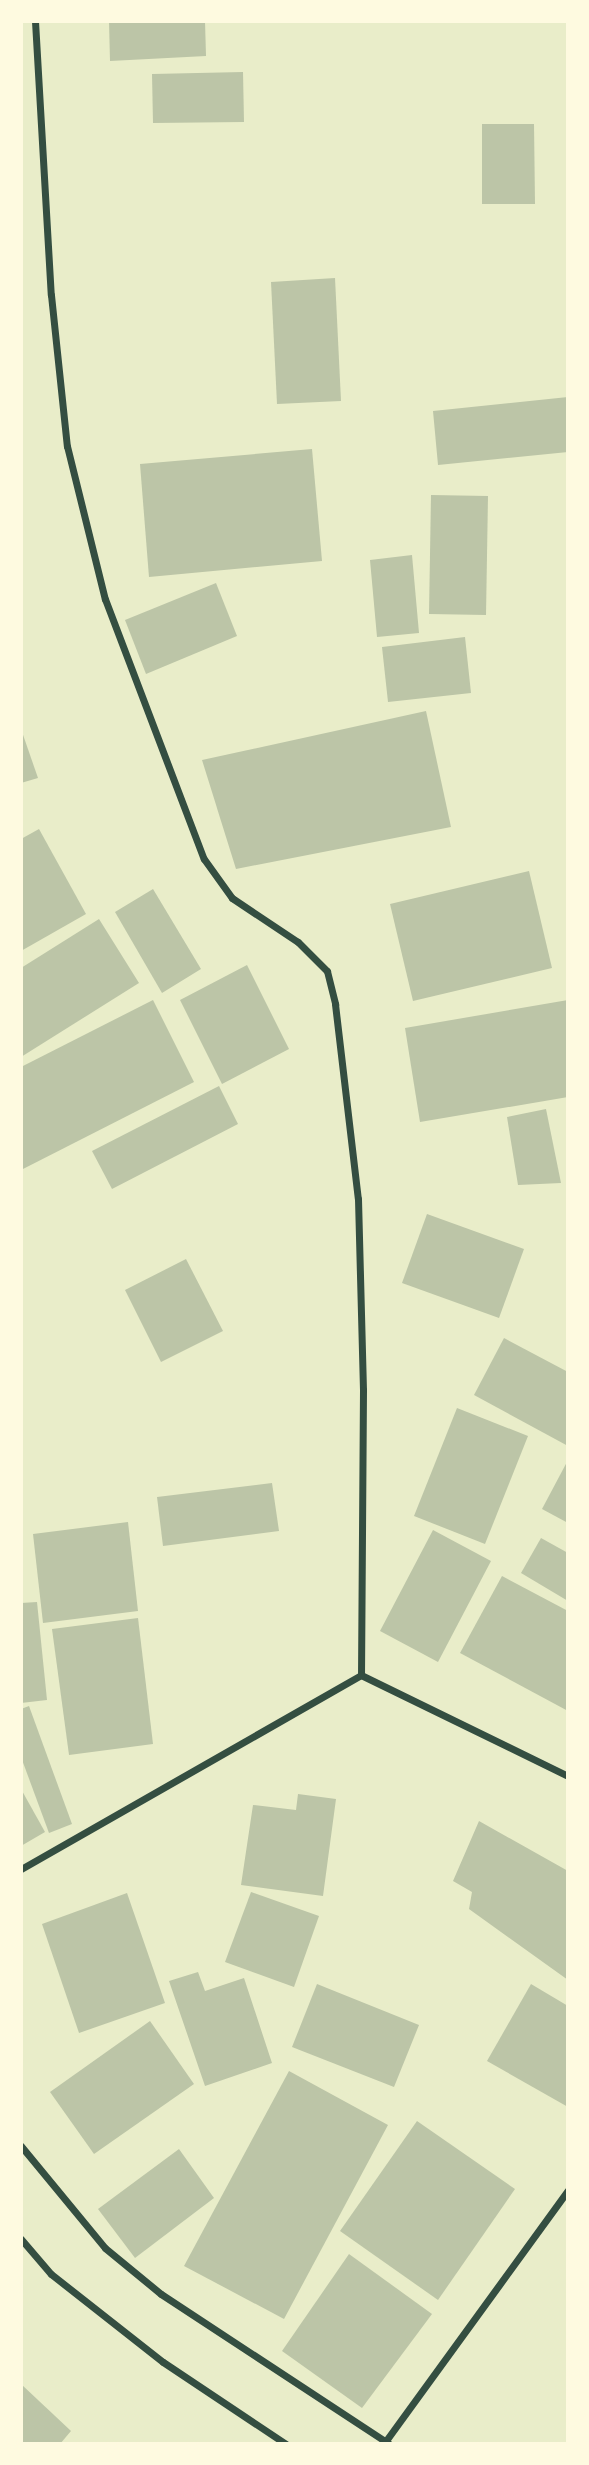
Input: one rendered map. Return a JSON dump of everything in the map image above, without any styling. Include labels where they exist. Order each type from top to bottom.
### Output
[{"type":"street","points":[[35,21],[51,295],[67,446],[104,599],[204,859],[232,898],[298,942],[327,971],[335,1004],[358,1199],[363,1390],[361,1675]]},
{"type":"street","points":[[361,1675],[568,1776]]},
{"type":"street","points":[[21,1869],[361,1675]]},
{"type":"street","points":[[21,2146],[105,2248],[133,2271],[387,2443],[568,2190]]},
{"type":"street","points":[[21,2239],[51,2274],[163,2362],[286,2444]]},
{"type":"building","points":[[109,21],[205,21],[206,56],[110,61]]},
{"type":"building","points":[[243,72],[244,122],[153,123],[152,74]]},
{"type":"building","points":[[482,124],[534,124],[535,204],[482,204]]},
{"type":"building","points":[[335,278],[341,401],[277,404],[271,282]]},
{"type":"building","points":[[568,397],[568,452],[438,465],[433,411]]},
{"type":"building","points":[[312,449],[322,561],[149,577],[140,464]]},
{"type":"building","points":[[431,495],[488,496],[486,615],[429,614]]},
{"type":"building","points":[[412,555],[419,633],[377,637],[370,560]]},
{"type":"building","points":[[216,583],[237,636],[146,674],[125,620]]},
{"type":"building","points":[[465,637],[471,693],[388,702],[382,647]]},
{"type":"building","points":[[426,711],[451,827],[236,869],[202,760]]},
{"type":"building","points":[[21,729],[38,778],[21,783]]},
{"type":"building","points":[[39,829],[86,914],[21,951],[21,839]]},
{"type":"building","points":[[529,871],[552,968],[413,1001],[390,904]]},
{"type":"building","points":[[153,889],[201,969],[162,993],[115,912]]},
{"type":"building","points":[[99,919],[139,983],[21,1057],[21,968]]},
{"type":"building","points":[[247,965],[289,1049],[222,1084],[180,1000]]},
{"type":"building","points":[[153,1000],[194,1082],[21,1170],[21,1067]]},
{"type":"building","points":[[568,1000],[568,1097],[420,1122],[405,1028]]},
{"type":"building","points":[[219,1086],[238,1124],[112,1189],[92,1151]]},
{"type":"building","points":[[546,1109],[561,1183],[518,1185],[507,1117]]},
{"type":"building","points":[[427,1214],[524,1249],[499,1318],[402,1283]]},
{"type":"building","points":[[186,1259],[223,1331],[161,1362],[125,1290]]},
{"type":"building","points":[[504,1338],[568,1372],[568,1446],[474,1395]]},
{"type":"building","points":[[457,1408],[528,1436],[485,1544],[414,1516]]},
{"type":"building","points":[[568,1460],[568,1523],[542,1509]]},
{"type":"building","points":[[272,1483],[279,1531],[163,1546],[157,1497]]},
{"type":"building","points":[[128,1522],[138,1611],[43,1623],[33,1534]]},
{"type":"building","points":[[433,1530],[491,1561],[438,1662],[380,1631]]},
{"type":"building","points":[[541,1538],[568,1553],[568,1601],[521,1573]]},
{"type":"building","points":[[502,1576],[568,1611],[568,1711],[460,1653]]},
{"type":"building","points":[[37,1602],[47,1700],[21,1703],[21,1603]]},
{"type":"building","points":[[138,1618],[153,1744],[69,1755],[52,1629]]},
{"type":"building","points":[[29,1706],[72,1824],[49,1833],[21,1757],[21,1709]]},
{"type":"building","points":[[21,1789],[45,1832],[21,1846]]},
{"type":"building","points":[[298,1794],[336,1799],[323,1896],[241,1885],[253,1805],[296,1810]]},
{"type":"building","points":[[479,1821],[568,1871],[568,1980],[469,1909],[472,1892],[453,1881]]},
{"type":"building","points":[[251,1892],[319,1916],[294,1987],[225,1962]]},
{"type":"building","points":[[127,1893],[165,2003],[79,2033],[42,1924]]},
{"type":"building","points":[[198,1972],[205,1991],[244,1978],[272,2063],[205,2086],[169,1981]]},
{"type":"building","points":[[317,1984],[419,2025],[394,2087],[292,2047]]},
{"type":"building","points":[[531,1984],[568,2006],[568,2107],[487,2061]]},
{"type":"building","points":[[150,2021],[194,2084],[94,2154],[50,2092]]},
{"type":"building","points":[[289,2071],[388,2125],[284,2319],[184,2266]]},
{"type":"building","points":[[417,2121],[515,2189],[438,2300],[340,2231]]},
{"type":"building","points":[[179,2149],[214,2198],[135,2258],[98,2209]]},
{"type":"building","points":[[349,2254],[432,2314],[362,2408],[282,2351]]},
{"type":"building","points":[[21,2384],[71,2431],[60,2444],[21,2444]]}]
